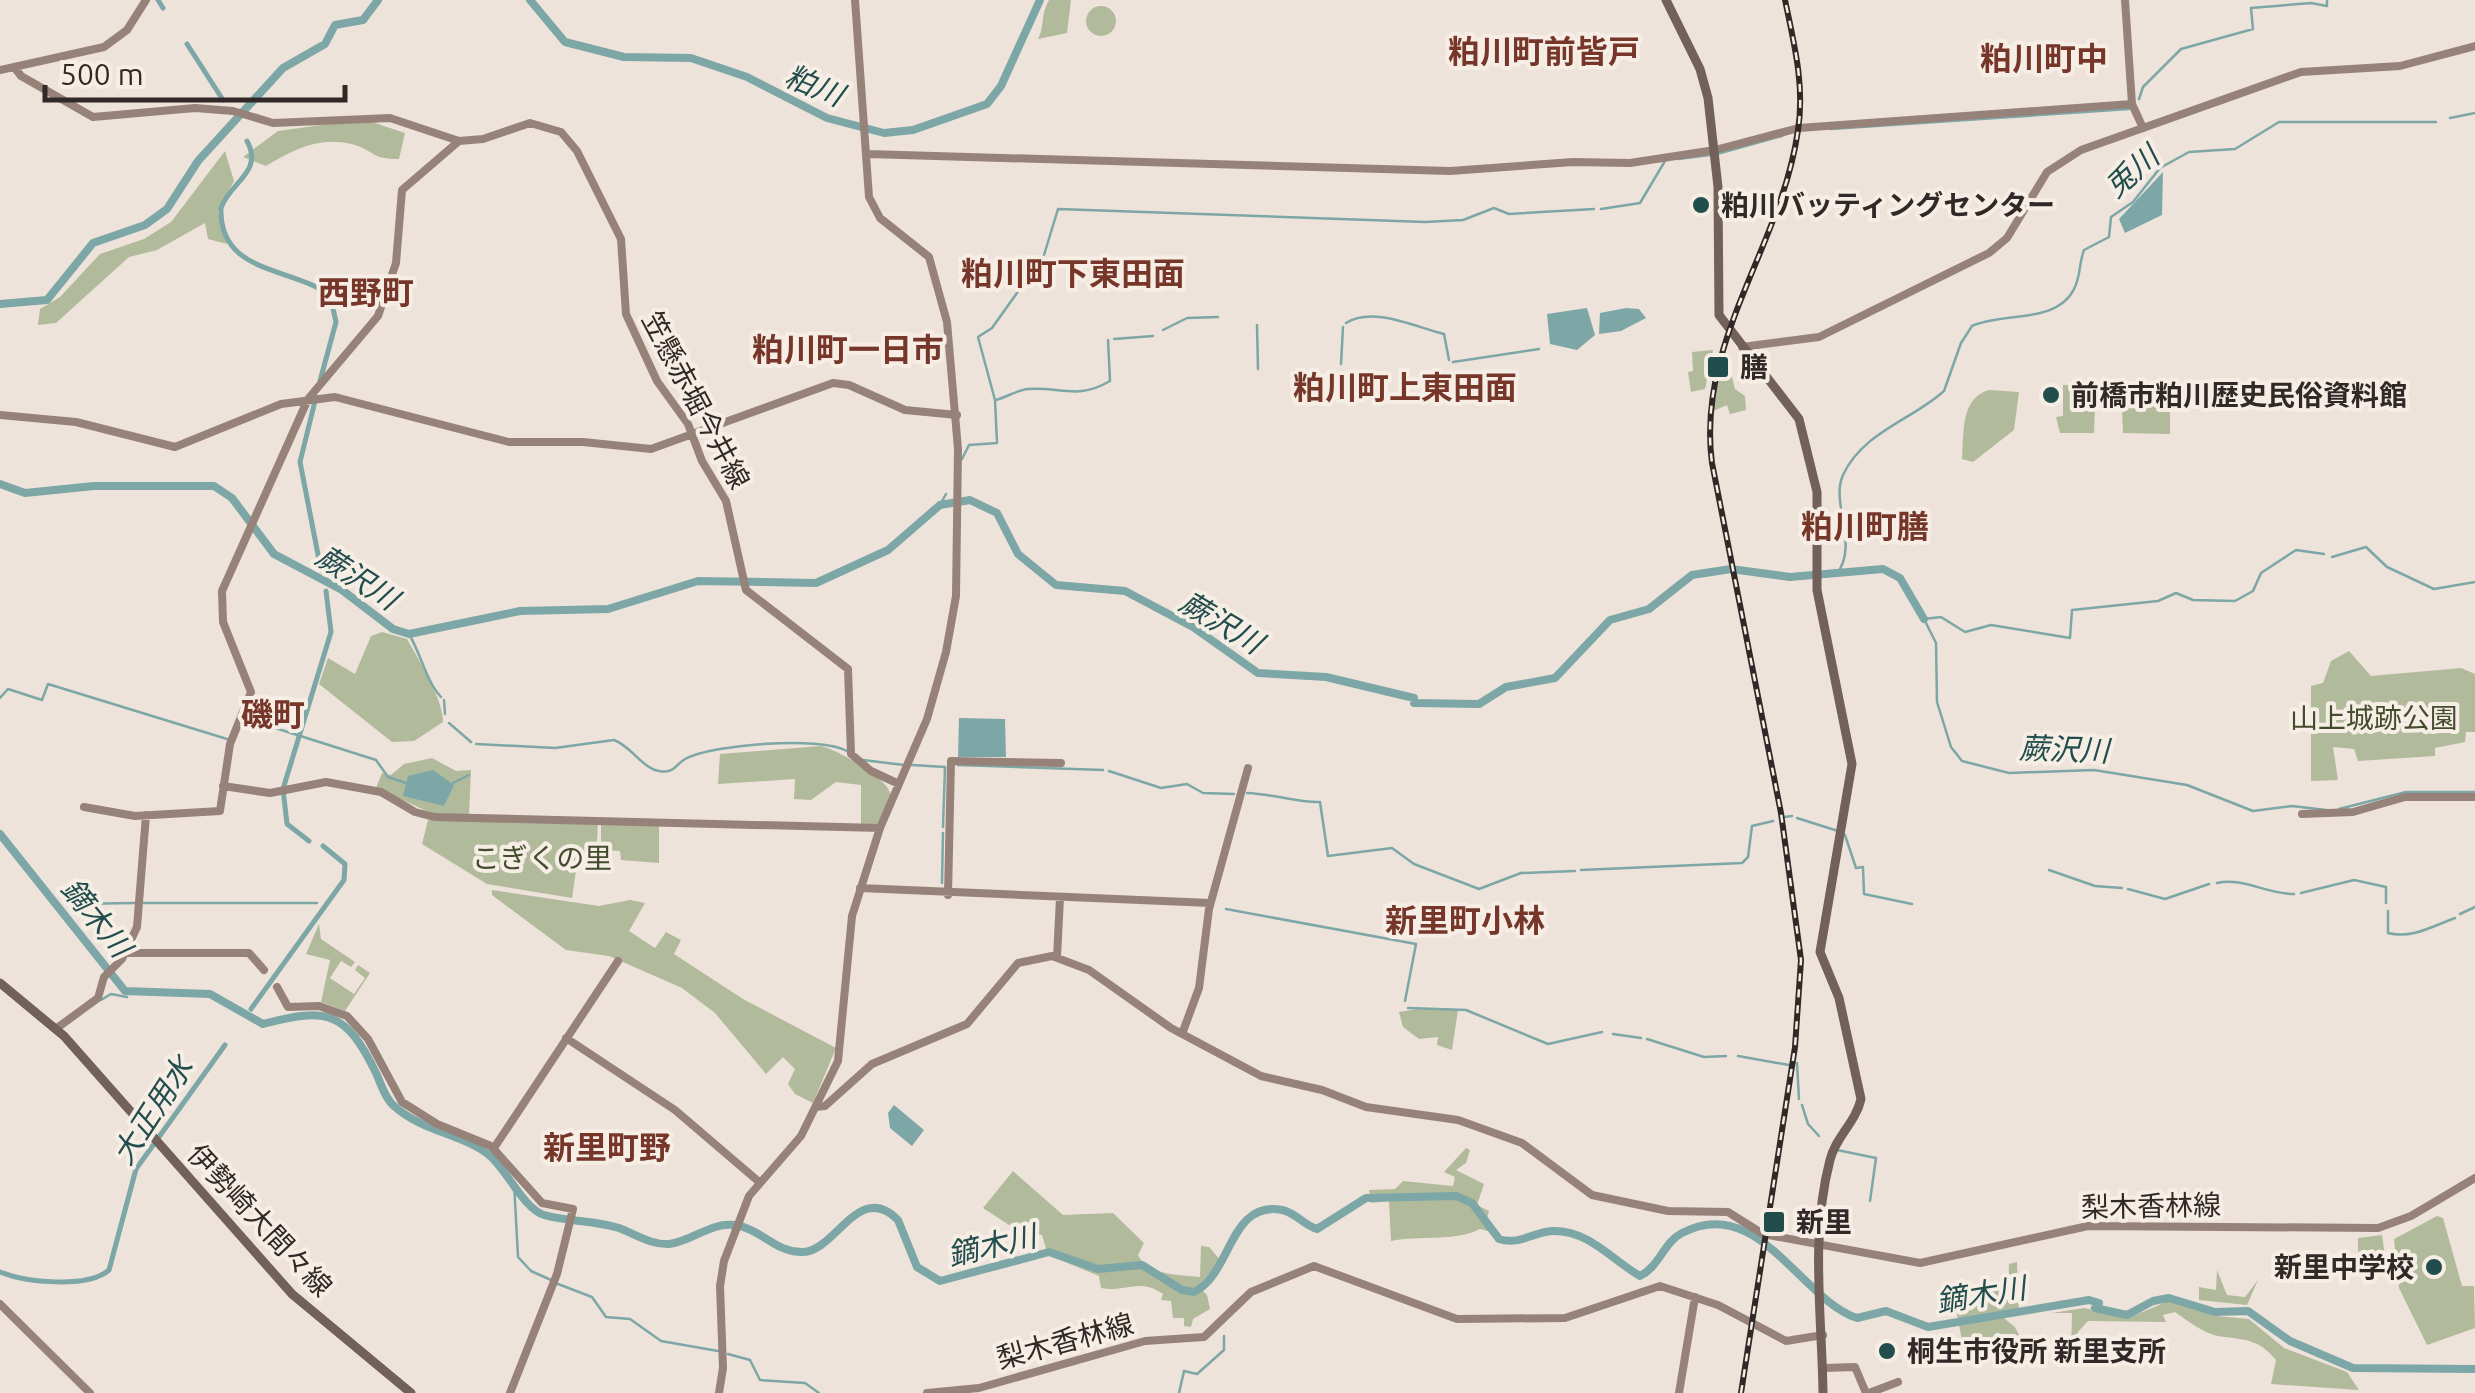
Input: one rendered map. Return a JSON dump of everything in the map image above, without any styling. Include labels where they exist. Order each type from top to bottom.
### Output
[{"type":"main road","points":[[1666,0],[1700,68],[1715,150],[1716,305],[1802,424],[1817,492],[1817,576],[1851,749],[1844,816],[1820,956],[1837,992],[1862,1094],[1856,1114],[1830,1158],[1820,1242],[1823,1393]]},
{"type":"main road","name":"伊勢崎大間々線","points":[[0,984],[58,1028],[292,1294],[397,1388],[411,1393]]},
{"type":"street","points":[[0,70],[110,44],[126,30],[146,0]]},
{"type":"street","points":[[720,1393],[720,1282],[737,1226],[758,1181],[795,1144],[841,1048],[848,941],[859,890],[880,828],[927,720],[949,642],[959,560],[952,346],[935,271],[922,248],[876,212],[867,187],[866,117],[855,0]]},
{"type":"street","points":[[2126,0],[2132,104],[2143,128]]},
{"type":"street","points":[[1742,346],[1819,337],[1989,253],[2011,231],[2047,172],[2081,150],[2302,72],[2400,66],[2475,46]]},
{"type":"street","points":[[15,68],[93,117],[164,108],[237,112],[276,123],[390,118],[460,141]]},
{"type":"street","points":[[868,154],[1450,172],[1573,162],[1630,164],[1715,150],[1803,128],[2132,104]]},
{"type":"street","name":"笠懸赤堀今井線","points":[[460,141],[538,123],[554,127],[573,144],[622,242],[626,314],[665,395],[693,433],[702,461],[726,501],[742,581],[753,598],[850,672],[848,746],[858,763],[899,784]]},
{"type":"street","points":[[84,807],[146,816],[218,812],[230,744],[250,692],[224,626],[220,598],[320,383],[380,311],[396,263],[402,190],[460,141]]},
{"type":"street","points":[[0,415],[76,422],[175,446],[282,404],[338,397],[513,443],[584,442],[650,450],[836,383],[905,410],[957,415]]},
{"type":"street","points":[[947,894],[951,761],[1062,763]]},
{"type":"street","points":[[1182,1034],[1200,988],[1210,903],[1248,768]]},
{"type":"street","points":[[223,786],[283,792],[326,782],[381,792],[414,812],[434,817],[880,828]]},
{"type":"street","points":[[2302,814],[2353,812],[2406,797],[2475,797]]},
{"type":"street","points":[[58,1028],[98,998],[110,972],[126,953],[139,919],[146,816]]},
{"type":"street","points":[[859,890],[1210,903]]},
{"type":"street","points":[[816,1107],[825,1106],[872,1064],[967,1024],[994,986],[1018,963],[1057,957],[1060,898]]},
{"type":"street","points":[[126,953],[249,954],[264,970]]},
{"type":"street","name":"梨木香林線","points":[[1057,957],[1090,970],[1182,1034],[1266,1078],[1317,1089],[1366,1107],[1454,1119],[1516,1140],[1594,1196],[1668,1211],[1728,1212],[1760,1233],[1820,1242],[1902,1262],[1932,1263],[2088,1226],[2369,1230],[2411,1216],[2474,1182]]},
{"type":"street","points":[[494,1148],[618,961]]},
{"type":"street","points":[[277,988],[288,1007],[320,1006],[347,1016],[368,1038],[402,1102],[432,1122],[494,1148],[540,1201],[572,1208],[573,1220],[511,1393]]},
{"type":"street","points":[[566,1038],[675,1110],[758,1181]]},
{"type":"street","name":"梨木香林線","points":[[927,1393],[980,1388],[1145,1341],[1204,1337],[1251,1292],[1314,1266],[1457,1319],[1566,1318],[1654,1286],[1695,1297],[1786,1341],[1822,1335]]},
{"type":"street","points":[[1679,1393],[1695,1297]]},
{"type":"street","points":[[0,1304],[90,1393]]},
{"type":"street","points":[[1823,1368],[1856,1367],[1868,1393],[1898,1382]]},
{"type":"green space","points":[[1049,0],[1071,0],[1067,33],[1038,39],[1044,11]]},
{"type":"green space","points":[[1101,6],[1112,10],[1116,21],[1112,32],[1101,36],[1090,32],[1086,21],[1090,10]]},
{"type":"green space","points":[[372,122],[405,133],[399,159],[378,156],[343,142],[298,149],[266,166],[243,157],[278,131]]},
{"type":"green space","points":[[225,151],[234,181],[218,211],[227,244],[208,239],[205,223],[157,250],[129,257],[56,323],[38,325],[40,309],[60,297],[100,254],[144,239],[171,222]]},
{"type":"green space","points":[[1713,350],[1705,389],[1691,392],[1688,372],[1693,371],[1692,352]]},
{"type":"green space","points":[[1725,350],[1735,389],[1745,396],[1746,410],[1730,414],[1727,405],[1713,411]]},
{"type":"green space","points":[[2063,385],[2170,385],[2170,434],[2123,433],[2122,408],[2095,408],[2094,433],[2060,433],[2056,417],[2063,416]]},
{"type":"green space","points":[[1989,390],[2019,392],[2014,430],[1973,462],[1962,459],[1968,409],[1980,394]]},
{"type":"green space","points":[[382,632],[407,639],[442,713],[443,722],[414,741],[392,742],[319,684],[328,658],[355,674],[371,636]]},
{"type":"green space","name":"山上城跡公園","points":[[2349,651],[2371,676],[2461,668],[2475,674],[2475,732],[2466,732],[2465,742],[2435,748],[2435,756],[2358,761],[2354,749],[2333,747],[2338,780],[2311,781],[2311,686],[2323,683],[2331,661]]},
{"type":"green space","points":[[821,746],[862,766],[888,789],[890,795],[878,825],[861,824],[861,785],[836,782],[811,800],[794,799],[795,779],[718,784],[720,754]]},
{"type":"green space","points":[[432,758],[456,771],[471,770],[469,815],[431,813],[376,788],[382,773],[391,775],[404,764]]},
{"type":"green space","name":"こぎくの里","points":[[428,820],[598,823],[596,858],[578,856],[572,898],[487,884],[422,844]]},
{"type":"green space","points":[[601,824],[659,825],[659,863],[621,860],[620,851],[601,850]]},
{"type":"green space","points":[[492,890],[599,906],[630,900],[645,903],[629,931],[655,948],[666,932],[681,940],[674,954],[743,999],[836,1048],[813,1103],[795,1094],[788,1084],[795,1069],[783,1057],[766,1074],[715,1013],[682,988],[609,956],[566,950],[492,895]]},
{"type":"green space","points":[[319,924],[321,939],[355,962],[351,967],[341,961],[330,978],[354,994],[365,978],[355,970],[358,965],[370,973],[345,1011],[321,1002],[330,960],[306,954]]},
{"type":"green space","points":[[1424,1008],[1458,1010],[1452,1050],[1437,1045],[1438,1037],[1419,1039],[1403,1027],[1399,1012]]},
{"type":"green space","points":[[1466,1148],[1470,1150],[1466,1163],[1456,1170],[1484,1184],[1477,1205],[1489,1211],[1487,1218],[1495,1233],[1480,1229],[1460,1236],[1391,1241],[1389,1201],[1371,1203],[1369,1190],[1395,1189],[1403,1181],[1453,1186],[1455,1177],[1444,1172]]},
{"type":"green space","points":[[1013,1171],[1063,1215],[1113,1213],[1144,1243],[1138,1255],[1156,1270],[1200,1277],[1201,1246],[1209,1247],[1221,1261],[1198,1286],[1207,1295],[1210,1309],[1193,1319],[1191,1327],[1184,1326],[1184,1318],[1173,1318],[1171,1301],[1161,1300],[1163,1294],[1155,1289],[1101,1288],[1099,1276],[1048,1255],[1042,1235],[1020,1232],[983,1208]]},
{"type":"green space","name":"新里中学校","points":[[2437,1216],[2443,1218],[2462,1286],[2474,1286],[2475,1328],[2427,1345],[2399,1288],[2394,1239]]},
{"type":"green space","name":"新里中学校","points":[[2382,1235],[2387,1271],[2358,1272],[2358,1238]]},
{"type":"green space","points":[[2017,1262],[2019,1313],[2000,1315],[2015,1327],[2022,1341],[1992,1355],[1936,1366],[1932,1351],[1962,1340],[1956,1310],[1988,1303],[1988,1289],[2008,1288],[2009,1264]]},
{"type":"green space","points":[[2217,1270],[2227,1295],[2245,1297],[2258,1280],[2247,1305],[2199,1300],[2199,1287],[2216,1290]]},
{"type":"green space","points":[[2171,1300],[2216,1316],[2249,1319],[2284,1348],[2347,1372],[2359,1390],[2271,1384],[2276,1360],[2263,1348],[2250,1341],[2207,1332],[2175,1312],[2163,1315],[2166,1322],[2088,1321],[2078,1332],[2080,1350],[2071,1353],[2072,1313],[2052,1313],[2084,1308],[2128,1318]]},
{"type":"water","points":[[2163,172],[2162,215],[2125,233],[2119,219]]},
{"type":"water","points":[[1587,308],[1595,335],[1577,350],[1550,344],[1547,314]]},
{"type":"water","points":[[1639,309],[1646,318],[1621,331],[1599,334],[1600,313]]},
{"type":"water","points":[[959,718],[1005,719],[1006,757],[958,757]]},
{"type":"water","points":[[433,770],[454,785],[444,806],[403,796],[408,776]]},
{"type":"water","points":[[894,1105],[924,1130],[912,1146],[890,1128],[888,1113]]},
{"type":"waterway","name":"大正用水","points":[[158,0],[163,8]]},
{"type":"waterway","name":"粕川","points":[[0,304],[47,300],[93,243],[145,225],[167,209],[198,161],[283,68],[325,44],[335,25],[363,20],[378,0]]},
{"type":"waterway","name":"粕川","points":[[530,0],[565,42],[624,57],[691,58],[747,77],[827,118],[884,133],[913,130],[987,104],[1001,86],[1040,0]]},
{"type":"waterway","points":[[2139,99],[2143,87],[2181,49],[2253,29],[2251,8],[2311,3],[2327,6],[2327,0]]},
{"type":"waterway","name":"大正用水","points":[[187,44],[223,100]]},
{"type":"waterway","points":[[1831,129],[2129,109]]},
{"type":"waterway","name":"兎川","points":[[2450,118],[2475,113]]},
{"type":"waterway","name":"兎川","points":[[1836,575],[1845,551],[1840,486],[1852,460],[1875,437],[1944,391],[1961,343],[1972,326],[2042,312],[2066,300],[2076,284],[2084,250],[2109,237],[2111,217],[2133,202],[2160,168],[2189,152],[2235,149],[2279,122],[2436,122]]},
{"type":"waterway","points":[[1717,154],[1782,136]]},
{"type":"waterway","name":"大正用水","points":[[247,141],[251,152],[249,169],[221,208],[223,229],[231,245],[244,257],[330,295],[336,322],[320,381]]},
{"type":"waterway","points":[[1678,159],[1710,155]]},
{"type":"waterway","points":[[1601,209],[1640,203],[1665,161]]},
{"type":"waterway","points":[[962,459],[969,445],[997,443],[995,400],[978,337],[992,328],[1044,255],[1058,209],[1425,222],[1463,220],[1494,208],[1509,214],[1594,209]]},
{"type":"waterway","points":[[1163,330],[1187,318],[1218,317]]},
{"type":"waterway","points":[[1346,323],[1357,318],[1381,317],[1444,334],[1449,360]]},
{"type":"waterway","points":[[1257,325],[1258,369]]},
{"type":"waterway","points":[[1341,364],[1343,327]]},
{"type":"waterway","points":[[1114,339],[1153,336]]},
{"type":"waterway","points":[[996,400],[1024,390],[1079,391],[1110,381],[1108,340]]},
{"type":"waterway","points":[[1453,362],[1539,349]]},
{"type":"waterway","name":"大正用水","points":[[316,397],[300,462],[321,570]]},
{"type":"waterway","name":"蕨沢川","points":[[0,484],[25,493],[94,486],[214,486],[232,498],[274,554],[342,590],[393,629],[409,634],[520,611],[608,609],[698,581],[816,583],[888,550],[940,505],[970,500],[997,513],[1018,554],[1056,585],[1125,591],[1193,627],[1258,673],[1326,677],[1414,698],[1414,703],[1479,704],[1506,687],[1555,678],[1610,620],[1649,609],[1692,575],[1731,569],[1790,577],[1883,569],[1900,578],[1924,619]]},
{"type":"waterway","points":[[940,505],[946,494]]},
{"type":"waterway","points":[[2332,557],[2366,547],[2387,567],[2434,589],[2475,582]]},
{"type":"waterway","name":"蕨沢川","points":[[2324,554],[2296,550],[2261,573],[2253,591],[2235,601],[2193,600],[2176,593],[2158,601],[2072,610],[2070,638],[1991,625],[1965,632],[1941,617],[1924,619],[1936,643],[1937,702],[1951,747],[1962,761],[2009,773],[2094,770],[2187,785],[2253,811],[2292,806],[2326,810]]},
{"type":"waterway","name":"大正用水","points":[[309,841],[287,824],[283,789],[331,632],[326,591]]},
{"type":"waterway","points":[[409,634],[441,697]]},
{"type":"waterway","points":[[0,698],[8,689],[42,700],[48,684],[227,739]]},
{"type":"waterway","points":[[444,700],[445,714]]},
{"type":"waterway","points":[[449,723],[471,742]]},
{"type":"waterway","points":[[241,726],[269,726],[376,760],[388,777],[406,783]]},
{"type":"waterway","points":[[476,744],[555,748],[614,740],[647,766],[664,772],[699,754],[741,746],[814,744],[847,751]]},
{"type":"waterway","points":[[863,760],[904,765]]},
{"type":"waterway","points":[[912,765],[945,767],[943,827]]},
{"type":"waterway","points":[[958,765],[1103,770]]},
{"type":"waterway","points":[[1109,771],[1161,788],[1187,784],[1203,793],[1234,794]]},
{"type":"waterway","points":[[453,783],[469,775]]},
{"type":"waterway","name":"蕨沢川","points":[[2339,809],[2406,792],[2475,792]]},
{"type":"waterway","points":[[1247,793],[1320,802],[1328,856],[1392,848],[1414,864],[1479,889],[1521,873],[1575,871]]},
{"type":"waterway","points":[[1784,817],[1792,816]]},
{"type":"waterway","points":[[1797,818],[1838,831]]},
{"type":"waterway","points":[[1581,870],[1742,863],[1748,857],[1752,826],[1773,821]]},
{"type":"waterway","points":[[942,883],[943,833]]},
{"type":"waterway","name":"鏑木川","points":[[0,834],[125,991],[210,994],[263,1024],[303,1016],[332,1019],[355,1037],[394,1106],[417,1122],[489,1155],[537,1211],[610,1225],[656,1243],[669,1244],[717,1226],[734,1225],[784,1249],[803,1252],[815,1249],[860,1212],[871,1208],[884,1210],[898,1220],[917,1267],[940,1281],[1049,1252],[1098,1269],[1142,1265],[1182,1290],[1194,1292],[1207,1283],[1241,1227],[1251,1216],[1265,1210],[1282,1210],[1317,1229],[1366,1198],[1456,1196],[1472,1203],[1499,1239],[1514,1241],[1547,1232],[1567,1232],[1590,1241],[1640,1276],[1682,1233],[1709,1224],[1733,1227],[1756,1237],[1816,1291],[1857,1318],[1886,1311],[1928,1327],[2089,1300],[2099,1303],[2095,1308],[2127,1315],[2153,1301],[2169,1298],[2215,1312],[2248,1311],[2290,1341],[2353,1368],[2475,1369]]},
{"type":"waterway","points":[[1845,835],[1856,868],[1863,867],[1864,894],[1912,904]]},
{"type":"waterway","name":"大正用水","points":[[251,1009],[344,880],[345,864],[323,846]]},
{"type":"waterway","points":[[2049,870],[2095,886],[2122,888]]},
{"type":"waterway","points":[[2301,893],[2354,880],[2386,887],[2386,903]]},
{"type":"waterway","points":[[2217,883],[2236,882],[2294,894]]},
{"type":"waterway","points":[[2128,889],[2165,899],[2209,884]]},
{"type":"waterway","points":[[68,904],[135,903]]},
{"type":"waterway","points":[[143,903],[317,903]]},
{"type":"waterway","points":[[2460,914],[2475,907]]},
{"type":"waterway","points":[[1226,909],[1416,944],[1405,1001]]},
{"type":"waterway","points":[[2388,911],[2388,933],[2397,934],[2422,931],[2455,918]]},
{"type":"waterway","points":[[101,1000],[111,994],[127,997]]},
{"type":"waterway","points":[[1408,1008],[1466,1010],[1548,1044],[1602,1032]]},
{"type":"waterway","points":[[1613,1034],[1641,1038]]},
{"type":"waterway","points":[[1647,1039],[1704,1057],[1726,1056]]},
{"type":"waterway","name":"大正用水","points":[[0,1272],[24,1279],[71,1282],[109,1270],[136,1169],[225,1045]]},
{"type":"waterway","points":[[1738,1056],[1789,1065]]},
{"type":"waterway","points":[[1797,1063],[1799,1099]]},
{"type":"waterway","points":[[1802,1105],[1808,1124],[1819,1136]]},
{"type":"waterway","points":[[1837,1150],[1876,1158],[1870,1201]]},
{"type":"waterway","points":[[514,1182],[518,1257],[531,1271],[551,1280]]},
{"type":"waterway","points":[[558,1284],[592,1297],[606,1317],[630,1319],[661,1341],[718,1351]]},
{"type":"waterway","points":[[1179,1393],[1184,1371],[1197,1374],[1224,1350],[1224,1336]]},
{"type":"waterway","points":[[728,1354],[750,1360],[760,1380],[805,1383],[819,1393]]},
{"type":"railway","points":[[1741,1393],[1795,1047],[1801,960],[1781,813],[1712,463],[1710,418],[1716,376],[1728,335],[1776,214],[1798,130],[1799,81],[1785,0]]},
{"type":"place","name":"粕川バッティングセンター","points":[[1701,205]]},
{"type":"place","name":"膳","points":[[1718,367]]},
{"type":"place","name":"前橋市粕川歴史民俗資料館","points":[[2051,395]]},
{"type":"place","name":"新里","points":[[1774,1222]]},
{"type":"place","name":"新里中学校","points":[[2434,1267]]},
{"type":"place","name":"桐生市役所 新里支所","points":[[1887,1351]]},
{"type":"district","name":"粕川町前皆戸","points":[[1544,52]]},
{"type":"district","name":"粕川町中","points":[[2044,59]]},
{"type":"district","name":"粕川町下東田面","points":[[1073,274]]},
{"type":"district","name":"西野町","points":[[366,293]]},
{"type":"district","name":"粕川町一日市","points":[[848,350]]},
{"type":"district","name":"粕川町上東田面","points":[[1405,388]]},
{"type":"district","name":"粕川町膳","points":[[1865,527]]},
{"type":"district","name":"磯町","points":[[273,715]]},
{"type":"district","name":"新里町小林","points":[[1465,921]]},
{"type":"district","name":"新里町野","points":[[607,1148]]}]
